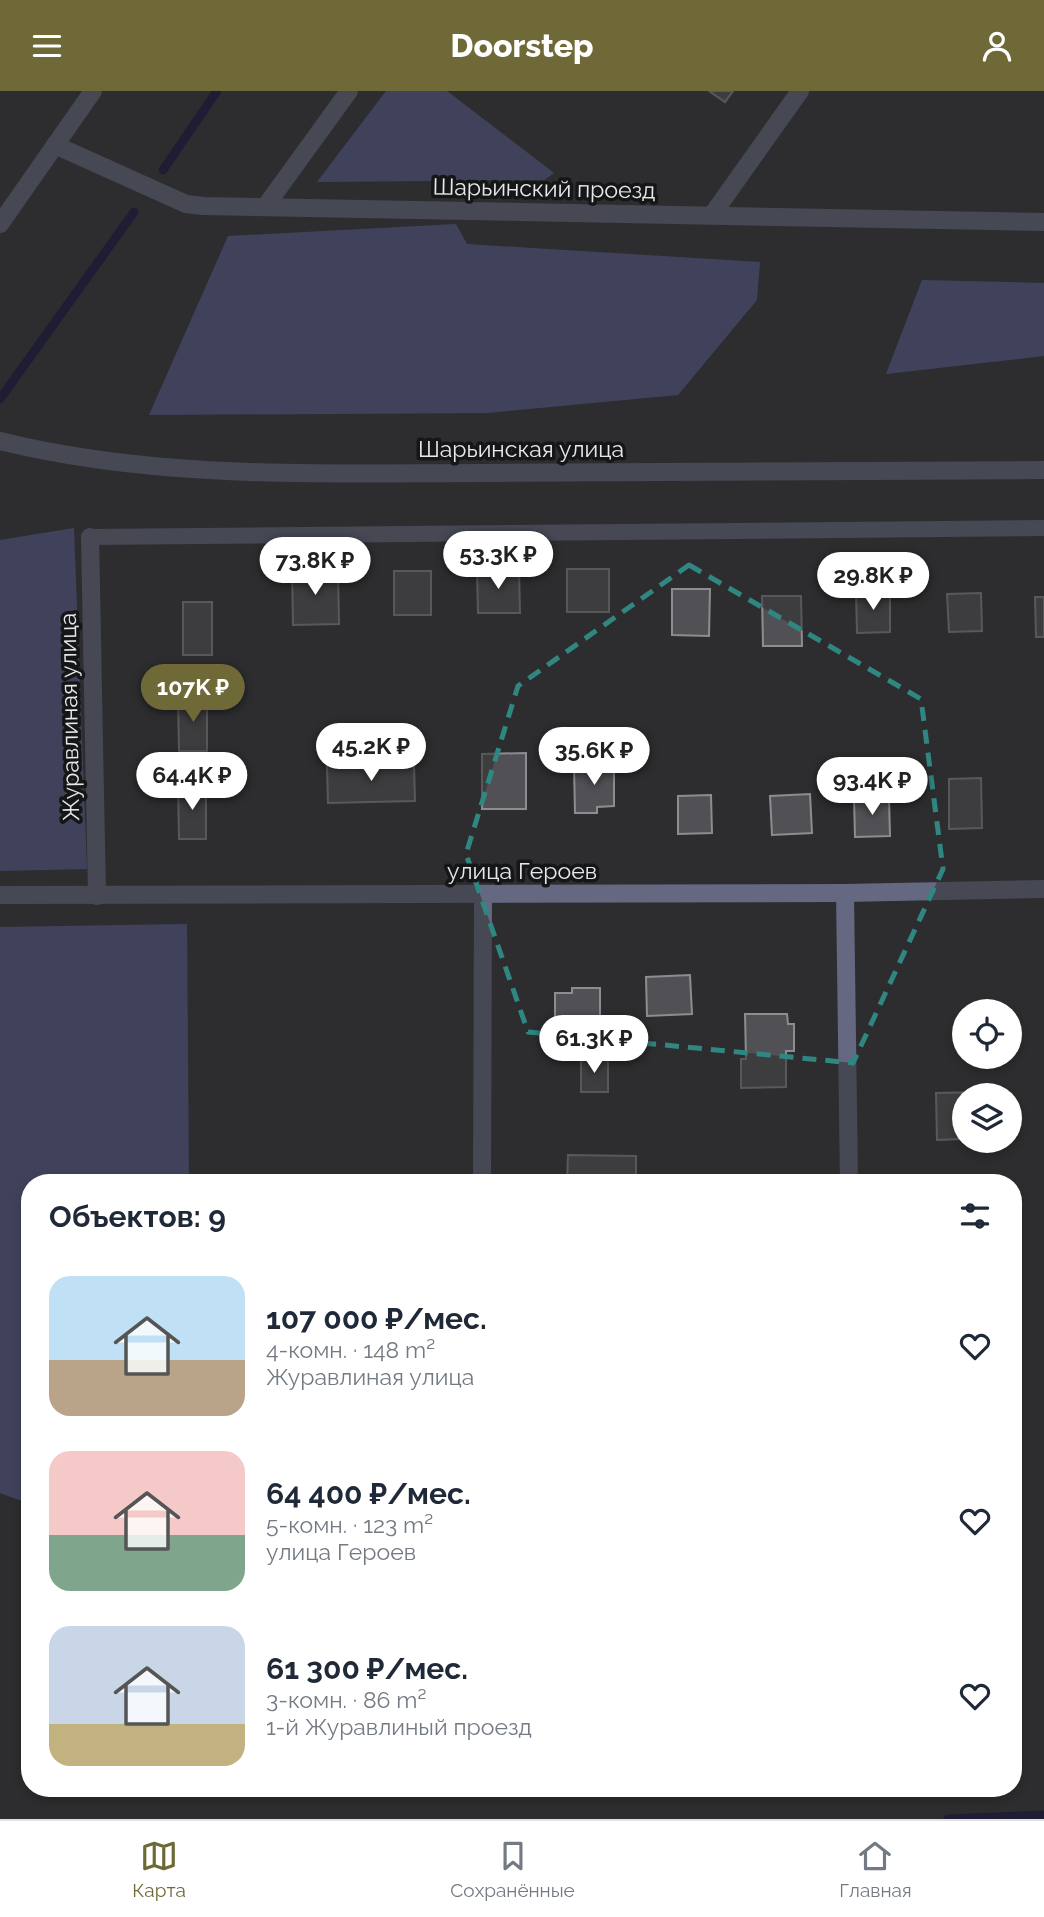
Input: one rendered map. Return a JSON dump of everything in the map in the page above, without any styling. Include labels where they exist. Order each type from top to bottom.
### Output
[{"type":"street","points":[[0,224],[93,91]]},
{"type":"street","points":[[265,207],[349,91]]},
{"type":"street","points":[[712,215],[800,91]]},
{"type":"street","name":"Шарьинский проезд","points":[[55,145],[186,204],[1044,222]]},
{"type":"street","name":"Шарьинская улица","points":[[0,441],[39,451],[165,467],[296,473],[1044,470]]},
{"type":"street","name":"Журавлиная улица","points":[[90,537],[97,896]]},
{"type":"street","name":"улица Героев","points":[[0,895],[845,893],[1044,889]]},
{"type":"street","points":[[845,893],[849,1174]]},
{"type":"street","points":[[482,1174],[484,895]]},
{"type":"lane","points":[[90,537],[1044,529]]},
{"type":"highlighted area","points":[[689,565],[921,699],[943,869],[853,1063],[528,1032],[466,854],[518,686]]},
{"type":"shaded area","points":[[386,91],[447,91],[554,173],[544,180],[317,182]]},
{"type":"shaded area","points":[[456,224],[467,244],[760,262],[757,300],[678,395],[487,413],[149,415],[228,236]]},
{"type":"shaded area","points":[[922,280],[1044,283],[1044,356],[886,374]]},
{"type":"shaded area","points":[[74,528],[87,869],[0,871],[0,540]]},
{"type":"shaded area","points":[[187,924],[189,1174],[21,1174],[21,1501],[0,1493],[0,927]]},
{"type":"building","points":[[709,91],[733,91],[725,102]]},
{"type":"building","points":[[567,569],[609,569],[609,612],[567,612]]},
{"type":"building","points":[[292,570],[338,570],[339,624],[293,625]]},
{"type":"building","points":[[477,570],[519,570],[520,613],[478,613]]},
{"type":"building","points":[[394,571],[431,571],[431,615],[394,615]]},
{"type":"building","points":[[672,589],[710,589],[709,636],[672,635]]},
{"type":"building","points":[[890,591],[890,632],[857,633],[856,592]]},
{"type":"building","points":[[981,593],[982,631],[949,632],[947,594]]},
{"type":"building","points":[[762,596],[801,596],[802,646],[763,646]]},
{"type":"building","points":[[1035,597],[1044,597],[1044,637],[1036,637]]},
{"type":"building","points":[[183,602],[212,602],[212,655],[183,655]]},
{"type":"building","points":[[178,698],[207,698],[207,751],[179,751]]},
{"type":"building","points":[[526,753],[526,809],[482,809],[482,754]]},
{"type":"building","points":[[414,764],[415,801],[328,803],[327,765]]},
{"type":"building","points":[[614,764],[614,806],[597,807],[597,813],[575,813],[574,765]]},
{"type":"building","points":[[981,778],[982,828],[949,829],[949,779]]},
{"type":"building","points":[[178,786],[206,786],[206,839],[179,839]]},
{"type":"building","points":[[810,794],[812,833],[772,835],[770,796]]},
{"type":"building","points":[[711,795],[712,833],[678,834],[678,796]]},
{"type":"building","points":[[854,798],[889,798],[890,836],[855,837]]},
{"type":"building","points":[[690,975],[692,1014],[647,1016],[646,977]]},
{"type":"building","points":[[572,988],[600,988],[600,1033],[555,1033],[555,993],[572,993]]},
{"type":"building","points":[[745,1014],[787,1014],[788,1024],[794,1024],[794,1051],[786,1051],[786,1087],[741,1088],[741,1059],[746,1059]]},
{"type":"building","points":[[581,1059],[608,1059],[608,1092],[581,1092]]},
{"type":"building","points":[[936,1093],[952,1093],[952,1139],[937,1140]]},
{"type":"building","points":[[568,1155],[636,1156],[636,1174],[567,1174]]},
{"type":"waterway","points":[[163,170],[217,91]]},
{"type":"waterway","points":[[0,399],[134,212]]},
{"type":"waterway","points":[[948,1819],[1044,1815]]}]
